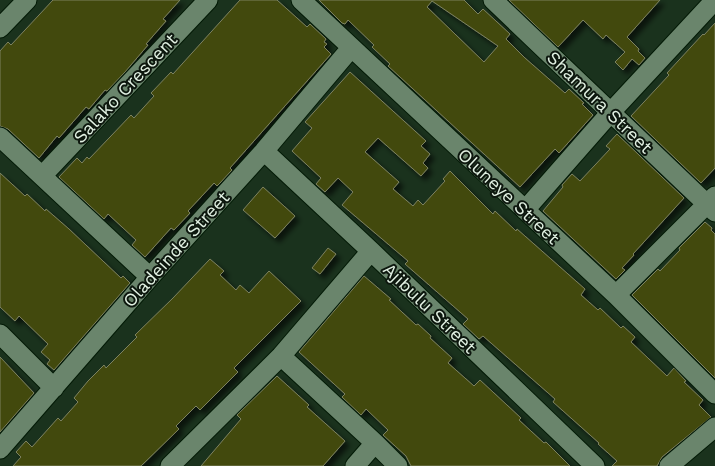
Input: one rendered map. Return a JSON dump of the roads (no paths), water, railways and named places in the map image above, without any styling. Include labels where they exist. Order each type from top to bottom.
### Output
[{"type":"street","points":[[0,28],[27,0]]},
{"type":"street","name":"Salako Crescent","points":[[42,176],[208,0]]},
{"type":"street","name":"Oluneye Street","points":[[301,0],[616,294],[715,394]]},
{"type":"street","name":"Shamura Street","points":[[493,0],[611,112],[712,204]]},
{"type":"street","points":[[525,210],[709,2]]},
{"type":"street","name":"Oladeinde Street","points":[[0,449],[150,277],[264,151],[351,48]]},
{"type":"street","points":[[0,137],[150,277]]},
{"type":"street","name":"Ajibulu Street","points":[[264,151],[595,466]]},
{"type":"street","points":[[616,294],[712,204]]},
{"type":"street","points":[[170,466],[281,356],[371,251]]},
{"type":"street","points":[[0,334],[54,388]]},
{"type":"street","points":[[281,356],[398,466]]},
{"type":"street","points":[[669,466],[715,427]]},
{"type":"street","points":[[355,466],[375,443]]}]
